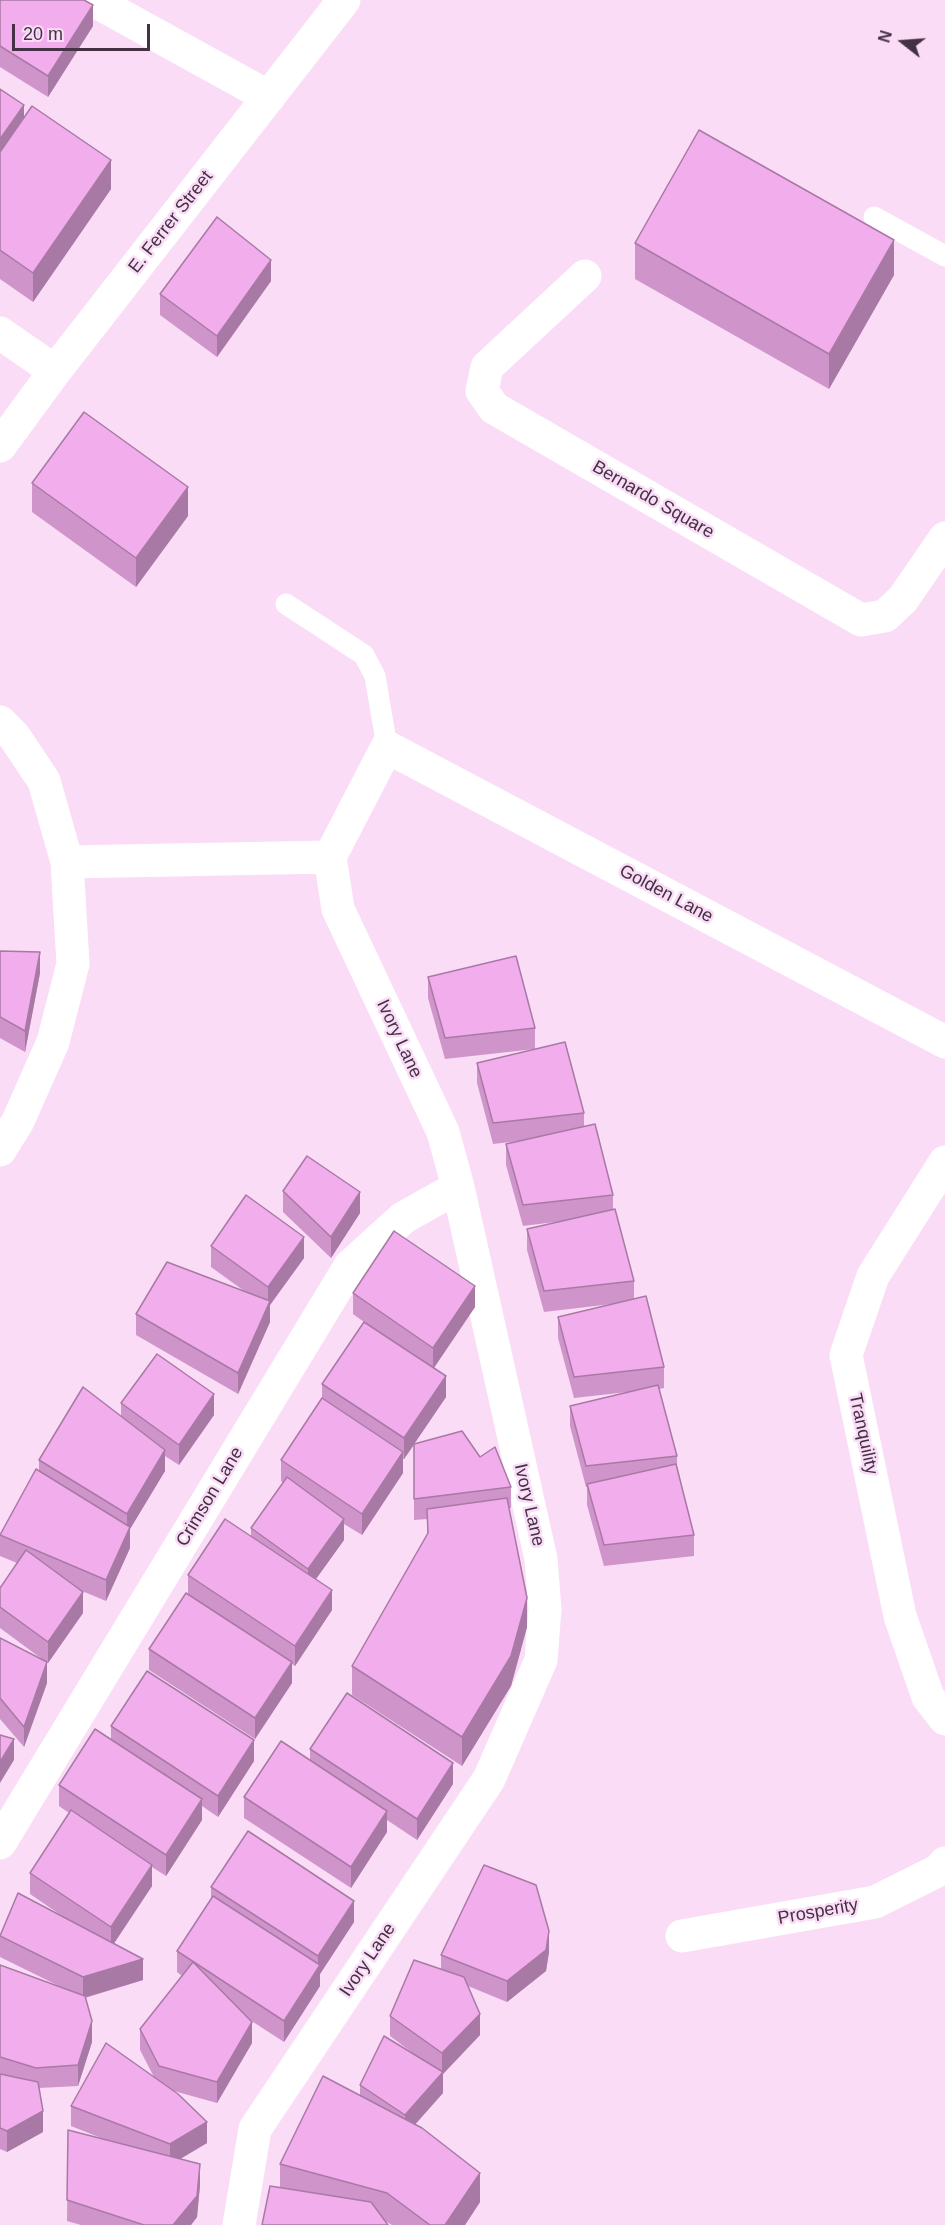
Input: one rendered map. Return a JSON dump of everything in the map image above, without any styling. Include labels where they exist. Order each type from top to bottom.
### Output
[{"type":"street","points":[[93,0],[269,97]]},
{"type":"street","name":"E. Ferrer Street","points":[[0,446],[344,0]]},
{"type":"street","name":"Bernardo Square","points":[[585,276],[488,367],[482,391],[494,408],[861,620],[885,616],[903,599],[945,538]]},
{"type":"street","points":[[0,333],[55,372]]},
{"type":"street","points":[[0,722],[14,736],[44,781],[67,862],[73,964],[54,1042],[18,1121],[0,1150]]},
{"type":"street","points":[[67,862],[330,857],[387,747]]},
{"type":"street","name":"Golden Lane","points":[[387,747],[945,1042]]},
{"type":"street","name":"Ivory Lane","points":[[238,2225],[255,2129],[489,1779],[541,1660],[545,1609],[541,1559],[458,1187],[442,1132],[339,909],[330,857]]},
{"type":"street","name":"Tranquility","points":[[945,1162],[873,1276],[846,1355],[900,1616],[928,1697],[945,1719]]},
{"type":"street","name":"Crimson Lane","points":[[0,1843],[350,1266],[403,1218],[458,1187]]},
{"type":"street","name":"Prosperity","points":[[682,1936],[875,1902],[939,1870],[945,1863]]},
{"type":"lane","points":[[874,217],[945,256]]},
{"type":"lane","points":[[286,604],[364,655],[375,676],[387,747]]},
{"type":"building","points":[[0,0],[84,0],[93,5],[48,76],[0,46]]},
{"type":"building","points":[[0,89],[24,105],[0,139]]},
{"type":"building","points":[[32,106],[111,160],[33,273],[0,250],[0,152]]},
{"type":"building","points":[[699,130],[894,240],[829,354],[635,243]]},
{"type":"building","points":[[217,217],[271,260],[217,336],[160,294]]},
{"type":"building","points":[[84,412],[188,487],[136,558],[32,483]]},
{"type":"building","points":[[0,951],[40,952],[25,1031],[0,1017]]},
{"type":"building","points":[[516,956],[535,1028],[445,1038],[428,977]]},
{"type":"building","points":[[565,1042],[584,1113],[493,1123],[477,1063]]},
{"type":"building","points":[[595,1124],[613,1195],[523,1205],[506,1144]]},
{"type":"building","points":[[307,1156],[360,1192],[331,1237],[283,1191]]},
{"type":"building","points":[[246,1195],[304,1237],[268,1287],[211,1246]]},
{"type":"building","points":[[615,1209],[634,1281],[544,1291],[527,1229]]},
{"type":"building","points":[[394,1231],[475,1286],[433,1348],[353,1293]]},
{"type":"building","points":[[167,1262],[270,1301],[238,1373],[136,1314]]},
{"type":"building","points":[[646,1296],[664,1367],[574,1377],[558,1317]]},
{"type":"building","points":[[364,1322],[446,1376],[404,1438],[322,1384]]},
{"type":"building","points":[[157,1354],[214,1394],[179,1445],[121,1403]]},
{"type":"building","points":[[658,1385],[677,1456],[586,1466],[570,1406]]},
{"type":"building","points":[[83,1387],[165,1450],[127,1514],[39,1460]]},
{"type":"building","points":[[322,1398],[403,1452],[362,1514],[281,1460]]},
{"type":"building","points":[[462,1431],[480,1457],[495,1447],[511,1487],[414,1499],[414,1444]]},
{"type":"building","points":[[676,1464],[694,1535],[604,1545],[587,1484]]},
{"type":"building","points":[[36,1469],[130,1527],[106,1580],[0,1535]]},
{"type":"building","points":[[287,1477],[344,1519],[308,1569],[251,1528]]},
{"type":"building","points":[[507,1498],[527,1598],[511,1656],[462,1737],[352,1666],[428,1533],[427,1509]]},
{"type":"building","points":[[225,1519],[332,1590],[295,1646],[188,1575]]},
{"type":"building","points":[[26,1550],[83,1592],[48,1642],[0,1607],[0,1588]]},
{"type":"building","points":[[186,1593],[292,1662],[255,1718],[149,1649]]},
{"type":"building","points":[[0,1638],[47,1662],[24,1727],[0,1698]]},
{"type":"building","points":[[147,1671],[254,1740],[218,1796],[111,1726]]},
{"type":"building","points":[[347,1693],[453,1763],[417,1819],[310,1749]]},
{"type":"building","points":[[95,1729],[202,1799],[166,1855],[59,1785]]},
{"type":"building","points":[[0,1735],[14,1739],[0,1762]]},
{"type":"building","points":[[281,1741],[387,1811],[351,1867],[244,1797]]},
{"type":"building","points":[[71,1810],[152,1865],[111,1927],[30,1873]]},
{"type":"building","points":[[248,1831],[354,1901],[318,1956],[211,1887]]},
{"type":"building","points":[[484,1865],[536,1885],[549,1931],[546,1950],[507,1981],[441,1955]]},
{"type":"building","points":[[18,1893],[143,1959],[83,1977],[0,1936]]},
{"type":"building","points":[[213,1896],[320,1965],[284,2021],[177,1951]]},
{"type":"building","points":[[414,1960],[464,1977],[480,2014],[442,2053],[390,2016]]},
{"type":"building","points":[[193,1962],[252,2022],[217,2082],[159,2066],[140,2029]]},
{"type":"building","points":[[0,1965],[85,1996],[92,2021],[78,2065],[36,2068],[0,2057]]},
{"type":"building","points":[[384,2036],[443,2072],[405,2115],[360,2085]]},
{"type":"building","points":[[106,2043],[178,2094],[207,2122],[170,2144],[71,2106]]},
{"type":"building","points":[[0,2074],[38,2082],[43,2111],[7,2131],[0,2128]]},
{"type":"building","points":[[323,2076],[422,2128],[480,2173],[445,2225],[430,2225],[387,2193],[280,2164]]},
{"type":"building","points":[[68,2130],[200,2164],[197,2196],[173,2225],[144,2225],[67,2200]]},
{"type":"building","points":[[270,2186],[371,2202],[388,2225],[262,2225]]}]
